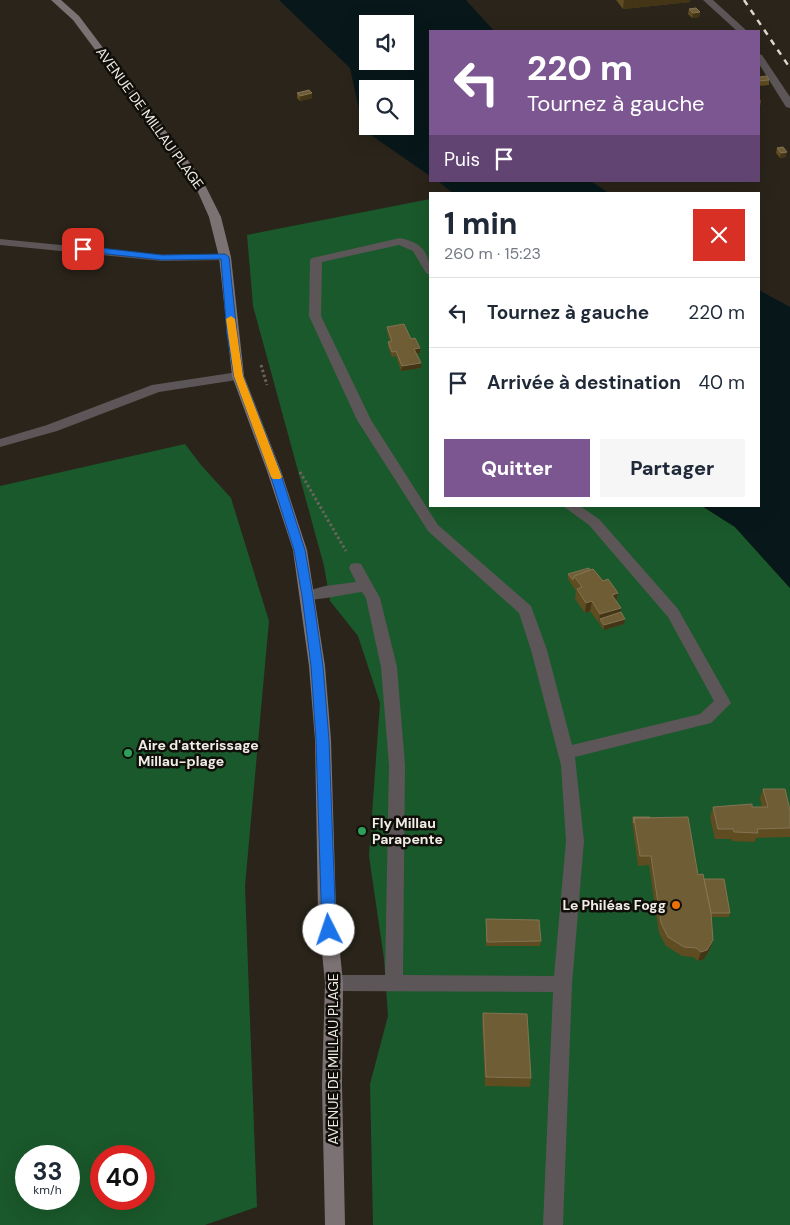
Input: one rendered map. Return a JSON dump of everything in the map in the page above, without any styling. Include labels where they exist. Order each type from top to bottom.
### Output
[{"type":"street","name":"AVENUE DE MILLAU PLAGE","points":[[56,0],[76,18],[198,181],[215,217],[225,257],[238,376],[274,471],[300,550],[317,666],[323,740],[327,912],[334,983],[332,1086],[335,1225]]},
{"type":"street","points":[[708,0],[741,30]]},
{"type":"street","points":[[760,59],[790,105]]},
{"type":"street","points":[[429,268],[418,249],[400,241],[316,260],[315,316],[364,420],[433,528],[526,610],[539,650],[568,765],[575,841],[562,984],[553,1225]]},
{"type":"street","points":[[0,242],[64,246],[162,258],[225,257]]},
{"type":"street","points":[[0,443],[52,428],[157,388],[238,376]]},
{"type":"street","points":[[565,753],[705,719],[723,702],[673,613],[594,522],[572,507]]},
{"type":"street","points":[[356,568],[373,598],[389,667],[397,765],[394,984]]},
{"type":"street","points":[[308,596],[325,591],[366,586]]},
{"type":"street","points":[[334,983],[562,984]]},
{"type":"green space","points":[[429,199],[429,507],[704,507],[735,527],[790,588],[790,1225],[373,1225],[370,1084],[388,1016],[384,959],[369,856],[380,703],[358,636],[330,601],[324,566],[253,306],[247,235]]},
{"type":"green space","name":"Aire d'atterissage Millau-plage","points":[[185,444],[231,498],[269,621],[245,886],[257,1207],[205,1225],[0,1225],[0,486]]},
{"type":"shaded area","points":[[279,0],[466,0],[493,30],[429,30],[429,175],[371,135],[414,135],[414,80],[359,80],[359,109],[350,68]]},
{"type":"shaded area","points":[[439,182],[592,182],[607,192],[452,192]]},
{"type":"shaded area","points":[[760,291],[790,307],[790,588],[735,527],[704,507],[760,507]]},
{"type":"building","points":[[696,8],[700,12],[693,13],[689,9]]},
{"type":"building","points":[[767,76],[769,80],[760,81],[760,77]]},
{"type":"building","points":[[309,90],[312,93],[300,96],[297,93]]},
{"type":"building","points":[[783,147],[787,152],[781,153],[777,148]]},
{"type":"building","points":[[404,324],[411,339],[415,338],[420,348],[414,349],[421,363],[402,366],[396,351],[392,352],[388,342],[392,341],[387,327]]},
{"type":"building","points":[[589,568],[590,570],[574,576],[573,580],[568,574]]},
{"type":"building","points":[[593,569],[603,581],[608,579],[618,593],[612,595],[621,608],[600,614],[592,601],[586,603],[577,589],[582,587],[574,576]]},
{"type":"building","points":[[621,612],[625,619],[604,625],[600,619]]},
{"type":"building","points":[[763,789],[785,789],[790,810],[790,828],[757,829],[758,833],[718,829],[713,807],[752,804],[752,807],[768,807]]},
{"type":"building","points":[[633,817],[650,818],[634,818],[634,823]]},
{"type":"building","points":[[688,817],[698,875],[703,874],[711,913],[713,940],[707,950],[701,952],[696,948],[684,947],[668,937],[661,923],[651,856],[640,856],[634,818]]},
{"type":"building","points":[[704,879],[724,879],[730,913],[711,913]]},
{"type":"building","points":[[486,919],[539,920],[541,941],[487,942]]},
{"type":"building","points":[[483,1013],[527,1014],[531,1078],[486,1077]]},
{"type":"railway","points":[[744,0],[790,68]]},
{"type":"slow traffic","points":[[231,319],[238,376],[276,477]]},
{"type":"place","name":"Aire d'atterissage Millau-plage","points":[[128,753]]},
{"type":"place","name":"Fly Millau Parapente","points":[[362,831]]},
{"type":"place","name":"Le Philéas Fogg","points":[[676,905]]},
{"type":"route","points":[[83,249],[162,258],[225,257],[238,376],[274,471],[300,550],[308,596],[317,666],[323,740],[329,930]]}]
